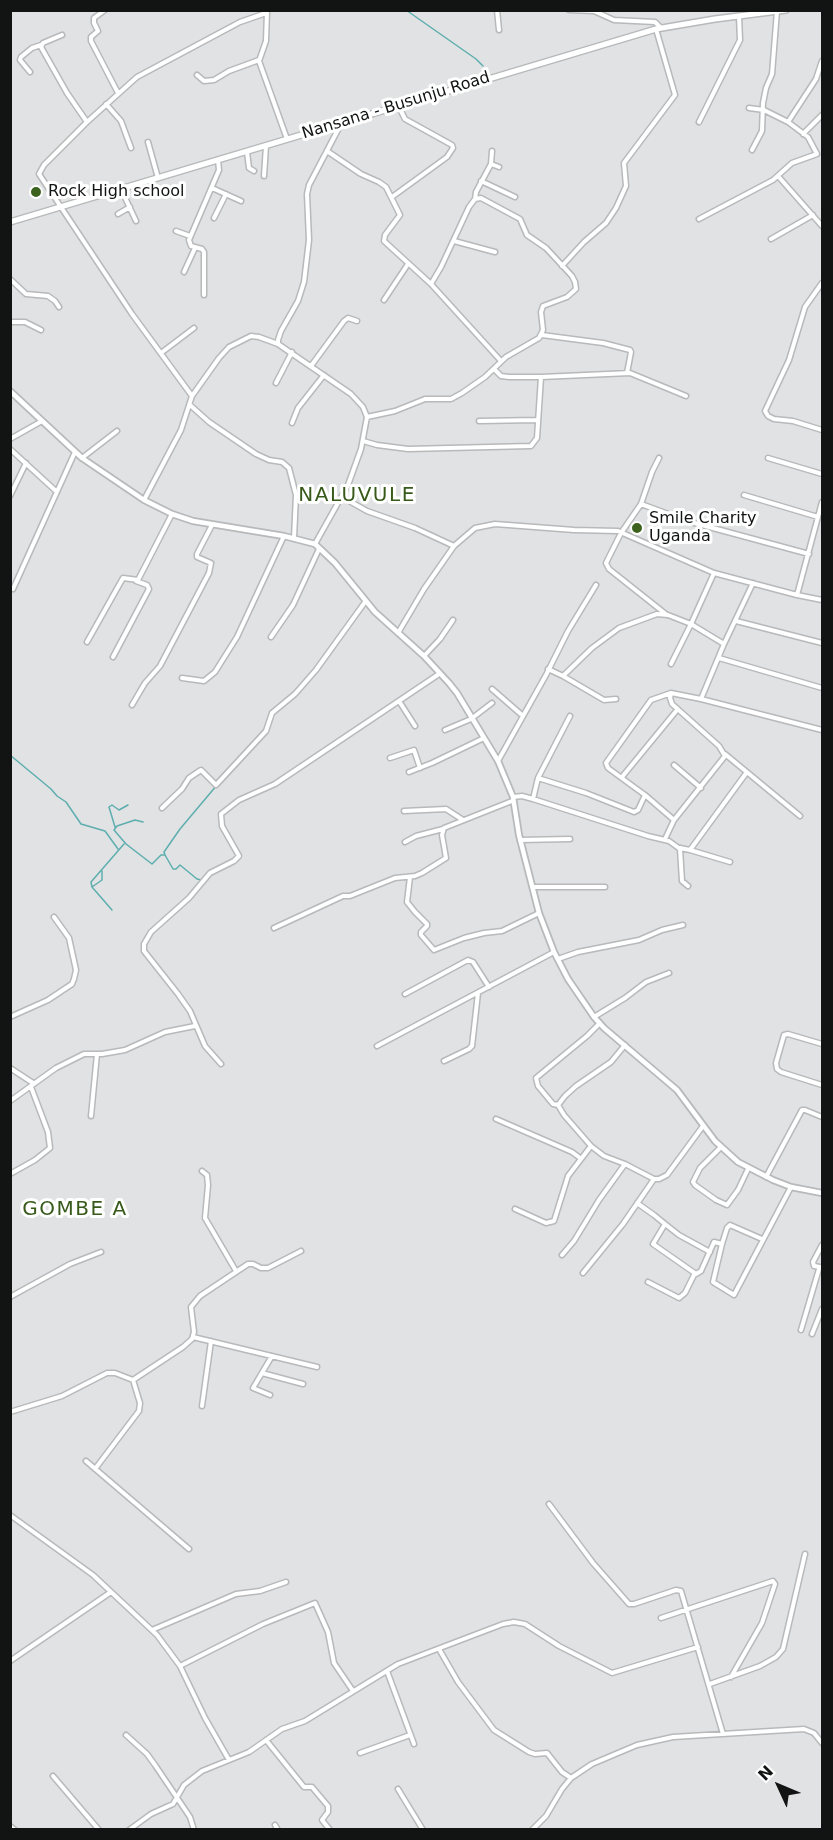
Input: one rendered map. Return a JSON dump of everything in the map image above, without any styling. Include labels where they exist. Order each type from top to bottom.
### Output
[{"type":"main road","name":"Nansana - Busunju Road","points":[[10,222],[658,29],[786,10]]},
{"type":"street","points":[[105,10],[94,18],[93,21],[98,31],[91,36],[91,41],[118,93]]},
{"type":"street","points":[[497,10],[499,30]]},
{"type":"street","points":[[562,266],[606,223],[626,186],[624,164],[675,95],[655,22],[614,20],[599,12],[569,10]]},
{"type":"street","points":[[699,122],[740,40],[736,16],[729,10]]},
{"type":"street","points":[[752,150],[762,131],[764,93],[772,74],[777,11]]},
{"type":"street","points":[[192,396],[132,314],[87,243],[39,174],[44,165],[87,122],[137,77],[174,55],[240,22],[266,12],[266,41],[259,60],[287,139]]},
{"type":"street","points":[[30,72],[20,60],[21,57],[32,48],[62,35]]},
{"type":"street","points":[[41,45],[63,86],[87,122]]},
{"type":"street","points":[[197,75],[204,81],[214,80],[229,71],[259,60]]},
{"type":"street","points":[[788,122],[816,79],[822,61]]},
{"type":"street","points":[[106,104],[121,121],[131,148]]},
{"type":"street","points":[[392,197],[447,157],[453,148],[452,145],[405,118],[398,105]]},
{"type":"street","points":[[749,108],[764,110],[788,122],[809,139],[817,153]]},
{"type":"street","points":[[803,134],[822,115]]},
{"type":"street","points":[[278,344],[281,331],[298,301],[304,282],[309,240],[307,194],[314,174],[342,122]]},
{"type":"street","points":[[148,142],[158,177]]},
{"type":"street","points":[[264,177],[266,145]]},
{"type":"street","points":[[246,151],[249,168],[254,171]]},
{"type":"street","points":[[327,151],[361,174],[386,187],[400,212],[400,217],[384,238],[388,246],[431,284],[501,360]]},
{"type":"street","points":[[431,284],[475,199],[491,164],[492,151]]},
{"type":"street","points":[[699,219],[778,176],[792,163],[822,152]]},
{"type":"street","points":[[204,295],[204,252],[189,244],[190,236],[219,170],[218,159]]},
{"type":"street","points":[[491,164],[500,166]]},
{"type":"street","points":[[778,176],[822,226]]},
{"type":"street","points":[[482,181],[515,197]]},
{"type":"street","points":[[212,188],[241,201]]},
{"type":"street","points":[[121,189],[136,221]]},
{"type":"street","points":[[214,218],[226,194]]},
{"type":"street","points":[[475,199],[482,198],[520,219],[527,235],[546,248],[574,279],[576,289],[567,297],[543,306],[542,335]]},
{"type":"street","points":[[118,214],[130,207]]},
{"type":"street","points":[[771,239],[813,215]]},
{"type":"street","points":[[176,231],[190,236]]},
{"type":"street","points":[[454,241],[495,252]]},
{"type":"street","points":[[184,272],[195,248]]},
{"type":"street","points":[[384,300],[408,264]]},
{"type":"street","points":[[10,279],[26,294],[48,296],[59,307]]},
{"type":"street","points":[[822,283],[805,307],[789,360],[765,411],[774,419],[793,421],[822,429]]},
{"type":"street","points":[[311,366],[344,321],[348,318],[357,321]]},
{"type":"street","points":[[10,322],[25,322],[41,330]]},
{"type":"street","points":[[161,352],[194,328]]},
{"type":"street","points":[[367,417],[395,411],[425,399],[456,397],[494,369],[501,360],[542,335],[603,343],[630,350],[627,373]]},
{"type":"street","points":[[144,500],[176,440],[192,396],[219,358],[236,343],[255,336],[278,344],[351,394],[363,407],[367,417],[357,461],[342,497],[327,519],[315,544]]},
{"type":"street","points":[[276,383],[291,352]]},
{"type":"street","points":[[494,369],[501,376],[509,377],[627,373],[686,396]]},
{"type":"street","points":[[292,423],[298,408],[324,375]]},
{"type":"street","points":[[363,441],[384,447],[408,449],[528,446],[536,441],[542,377]]},
{"type":"street","points":[[11,392],[82,458],[144,500],[172,514],[212,525],[284,536],[315,544],[350,579],[365,602],[424,656],[457,693],[498,761],[513,799],[520,840],[539,913],[554,952],[568,979],[594,1017],[677,1090],[721,1147],[748,1169],[791,1187],[822,1193]]},
{"type":"street","points":[[190,405],[209,422],[256,454],[269,460],[282,462],[289,468],[296,495],[294,538]]},
{"type":"street","points":[[479,421],[537,420]]},
{"type":"street","points":[[10,439],[42,421]]},
{"type":"street","points":[[82,458],[117,431]]},
{"type":"street","points":[[10,449],[57,492]]},
{"type":"street","points":[[13,589],[75,452]]},
{"type":"street","points":[[659,458],[640,504],[607,560],[607,567],[668,615]]},
{"type":"street","points":[[768,458],[822,474]]},
{"type":"street","points":[[10,496],[26,463]]},
{"type":"street","points":[[744,495],[818,517]]},
{"type":"street","points":[[342,497],[367,511],[415,528],[454,546]]},
{"type":"street","points":[[797,595],[822,502]]},
{"type":"street","points":[[640,504],[687,521],[809,554]]},
{"type":"street","points":[[136,580],[141,576],[172,514]]},
{"type":"street","points":[[398,633],[424,589],[454,546],[475,528],[495,524],[574,531],[610,530],[714,573],[822,600]]},
{"type":"street","points":[[132,705],[145,682],[160,666],[209,573],[211,563],[197,554],[212,525]]},
{"type":"street","points":[[182,678],[204,681],[214,672],[237,637],[284,536]]},
{"type":"street","points":[[271,637],[293,605],[319,549]]},
{"type":"street","points":[[671,664],[714,573]]},
{"type":"street","points":[[87,642],[123,578],[147,585],[149,589],[113,657]]},
{"type":"street","points":[[701,699],[753,583]]},
{"type":"street","points":[[498,761],[568,631],[596,585]]},
{"type":"street","points":[[162,808],[182,789],[189,778],[201,770],[214,785],[217,784],[266,731],[272,713],[295,694],[316,670],[365,602]]},
{"type":"street","points":[[563,676],[592,648],[619,628],[657,614],[668,615],[691,624],[724,644]]},
{"type":"street","points":[[424,656],[453,620]]},
{"type":"street","points":[[736,621],[822,644]]},
{"type":"street","points":[[719,658],[822,688]]},
{"type":"street","points":[[548,669],[604,700],[616,699]]},
{"type":"street","points":[[221,1064],[205,1046],[190,1011],[147,957],[144,944],[157,925],[189,898],[210,873],[239,856],[222,826],[221,814],[239,800],[275,783],[439,674]]},
{"type":"street","points":[[492,689],[523,716]]},
{"type":"street","points":[[671,693],[670,701],[677,710],[724,753],[800,816]]},
{"type":"street","points":[[674,820],[622,777],[606,767],[606,761],[651,700],[671,693],[822,730]]},
{"type":"street","points":[[399,701],[415,726]]},
{"type":"street","points":[[445,730],[471,719],[492,703]]},
{"type":"street","points":[[622,777],[677,710]]},
{"type":"street","points":[[533,799],[538,778],[570,716]]},
{"type":"street","points":[[409,772],[484,738]]},
{"type":"street","points":[[390,758],[414,750],[420,768]]},
{"type":"street","points":[[664,839],[674,820],[723,761],[724,753]]},
{"type":"street","points":[[674,765],[700,788]]},
{"type":"street","points":[[690,850],[747,772]]},
{"type":"street","points":[[538,778],[586,793],[634,812],[638,810],[645,795]]},
{"type":"street","points":[[405,842],[416,836],[443,830],[522,796],[664,839],[679,847],[730,862]]},
{"type":"street","points":[[404,811],[446,808],[462,820]]},
{"type":"street","points":[[274,928],[343,896],[350,896],[395,878],[422,873],[445,859],[447,855],[443,830]]},
{"type":"street","points":[[520,840],[570,839]]},
{"type":"street","points":[[679,847],[682,881],[688,886]]},
{"type":"street","points":[[410,877],[409,906],[427,924],[422,935],[434,950],[464,938],[502,931],[539,913]]},
{"type":"street","points":[[533,887],[605,887]]},
{"type":"street","points":[[10,1017],[48,1000],[72,984],[76,970],[69,938],[54,917]]},
{"type":"street","points":[[558,959],[639,939],[683,925]]},
{"type":"street","points":[[377,1046],[554,952]]},
{"type":"street","points":[[405,993],[468,960],[476,966],[489,987]]},
{"type":"street","points":[[594,1017],[646,982],[669,973]]},
{"type":"street","points":[[444,1061],[472,1046],[478,993]]},
{"type":"street","points":[[600,1023],[536,1078],[538,1086],[554,1104],[558,1105],[591,1146],[603,1156],[654,1179],[662,1179],[703,1126]]},
{"type":"street","points":[[10,1101],[56,1068],[84,1054],[125,1050],[165,1032],[195,1026]]},
{"type":"street","points":[[822,1044],[788,1034],[784,1035],[776,1063],[777,1069],[781,1072],[822,1085]]},
{"type":"street","points":[[558,1105],[576,1086],[611,1062],[625,1045]]},
{"type":"street","points":[[91,1116],[97,1054]]},
{"type":"street","points":[[10,1068],[32,1085],[48,1132],[50,1148],[35,1160],[10,1174]]},
{"type":"street","points":[[766,1177],[802,1110],[822,1117]]},
{"type":"street","points":[[496,1119],[572,1152],[580,1158]]},
{"type":"street","points":[[514,1209],[546,1223],[554,1221],[567,1176],[591,1146]]},
{"type":"street","points":[[721,1147],[700,1168],[693,1182],[695,1185],[727,1205],[748,1169]]},
{"type":"street","points":[[562,1255],[574,1241],[625,1164]]},
{"type":"street","points":[[202,1171],[207,1175],[208,1185],[205,1218],[236,1271]]},
{"type":"street","points":[[583,1273],[624,1224],[654,1179]]},
{"type":"street","points":[[762,1239],[730,1225],[727,1228],[712,1282],[734,1294],[791,1187]]},
{"type":"street","points":[[637,1203],[665,1224],[710,1252]]},
{"type":"street","points":[[665,1224],[653,1244],[695,1273],[699,1274],[701,1271],[714,1242],[722,1244]]},
{"type":"street","points":[[801,1330],[821,1268],[813,1264],[822,1245]]},
{"type":"street","points":[[133,1380],[183,1347],[193,1337],[192,1305],[200,1296],[236,1271],[251,1264],[261,1268],[273,1267],[301,1251]]},
{"type":"street","points":[[10,1297],[70,1264],[101,1252]]},
{"type":"street","points":[[648,1282],[679,1298],[685,1293],[695,1273]]},
{"type":"street","points":[[812,1334],[822,1309]]},
{"type":"street","points":[[193,1337],[317,1367]]},
{"type":"street","points":[[202,1406],[211,1341]]},
{"type":"street","points":[[270,1395],[253,1388],[272,1356]]},
{"type":"street","points":[[10,1412],[62,1396],[106,1372],[133,1380]]},
{"type":"street","points":[[262,1373],[303,1384]]},
{"type":"street","points":[[95,1469],[139,1411],[140,1403],[133,1380]]},
{"type":"street","points":[[86,1461],[189,1549]]},
{"type":"street","points":[[549,1504],[592,1563],[629,1604],[678,1590],[683,1595],[723,1734]]},
{"type":"street","points":[[10,1515],[74,1560],[152,1630],[180,1666],[204,1718],[229,1760]]},
{"type":"street","points":[[710,1684],[760,1666],[776,1657],[783,1649],[805,1554]]},
{"type":"street","points":[[661,1618],[771,1581],[774,1582],[762,1623],[731,1677]]},
{"type":"street","points":[[152,1630],[244,1591],[260,1591],[286,1582]]},
{"type":"street","points":[[10,1661],[111,1592]]},
{"type":"street","points":[[180,1666],[263,1624],[315,1603],[328,1632],[334,1663],[353,1691]]},
{"type":"street","points":[[129,1830],[151,1814],[173,1804],[184,1785],[193,1776],[249,1752],[291,1725],[305,1721],[398,1664],[502,1624],[514,1622],[525,1624],[559,1646],[612,1673],[698,1647]]},
{"type":"street","points":[[439,1648],[458,1682],[494,1730],[529,1752],[547,1753],[562,1772],[571,1778]]},
{"type":"street","points":[[387,1671],[414,1744]]},
{"type":"street","points":[[532,1830],[546,1816],[571,1778],[592,1764],[643,1744],[673,1737],[804,1729],[814,1733],[822,1742]]},
{"type":"street","points":[[126,1735],[147,1754],[190,1816],[195,1830]]},
{"type":"street","points":[[360,1753],[410,1735]]},
{"type":"street","points":[[266,1740],[304,1787],[313,1788],[328,1806],[328,1812],[322,1820],[330,1830]]},
{"type":"street","points":[[53,1776],[99,1830]]},
{"type":"street","points":[[398,1789],[423,1830]]},
{"type":"street","points":[[10,1826],[15,1830]]},
{"type":"waterway","points":[[406,10],[483,66]]},
{"type":"waterway","points":[[10,755],[66,802],[81,824],[105,831],[118,849]]},
{"type":"waterway","points":[[143,822],[135,820],[117,826],[114,830],[126,844],[152,864],[161,855],[165,855],[164,852],[180,829],[217,785]]},
{"type":"waterway","points":[[115,827],[109,807],[112,805],[119,810],[128,805]]},
{"type":"waterway","points":[[92,887],[91,882],[124,844]]},
{"type":"waterway","points":[[165,855],[173,869],[180,865],[201,880]]},
{"type":"waterway","points":[[102,871],[102,880],[92,887],[112,910]]},
{"type":"place","name":"Rock High school","points":[[36,192]]},
{"type":"place","name":"Smile Charity Uganda","points":[[637,528]]},
{"type":"district","name":"NALUVULE","points":[[357,496]]},
{"type":"district","name":"GOMBE A","points":[[75,1210]]}]
